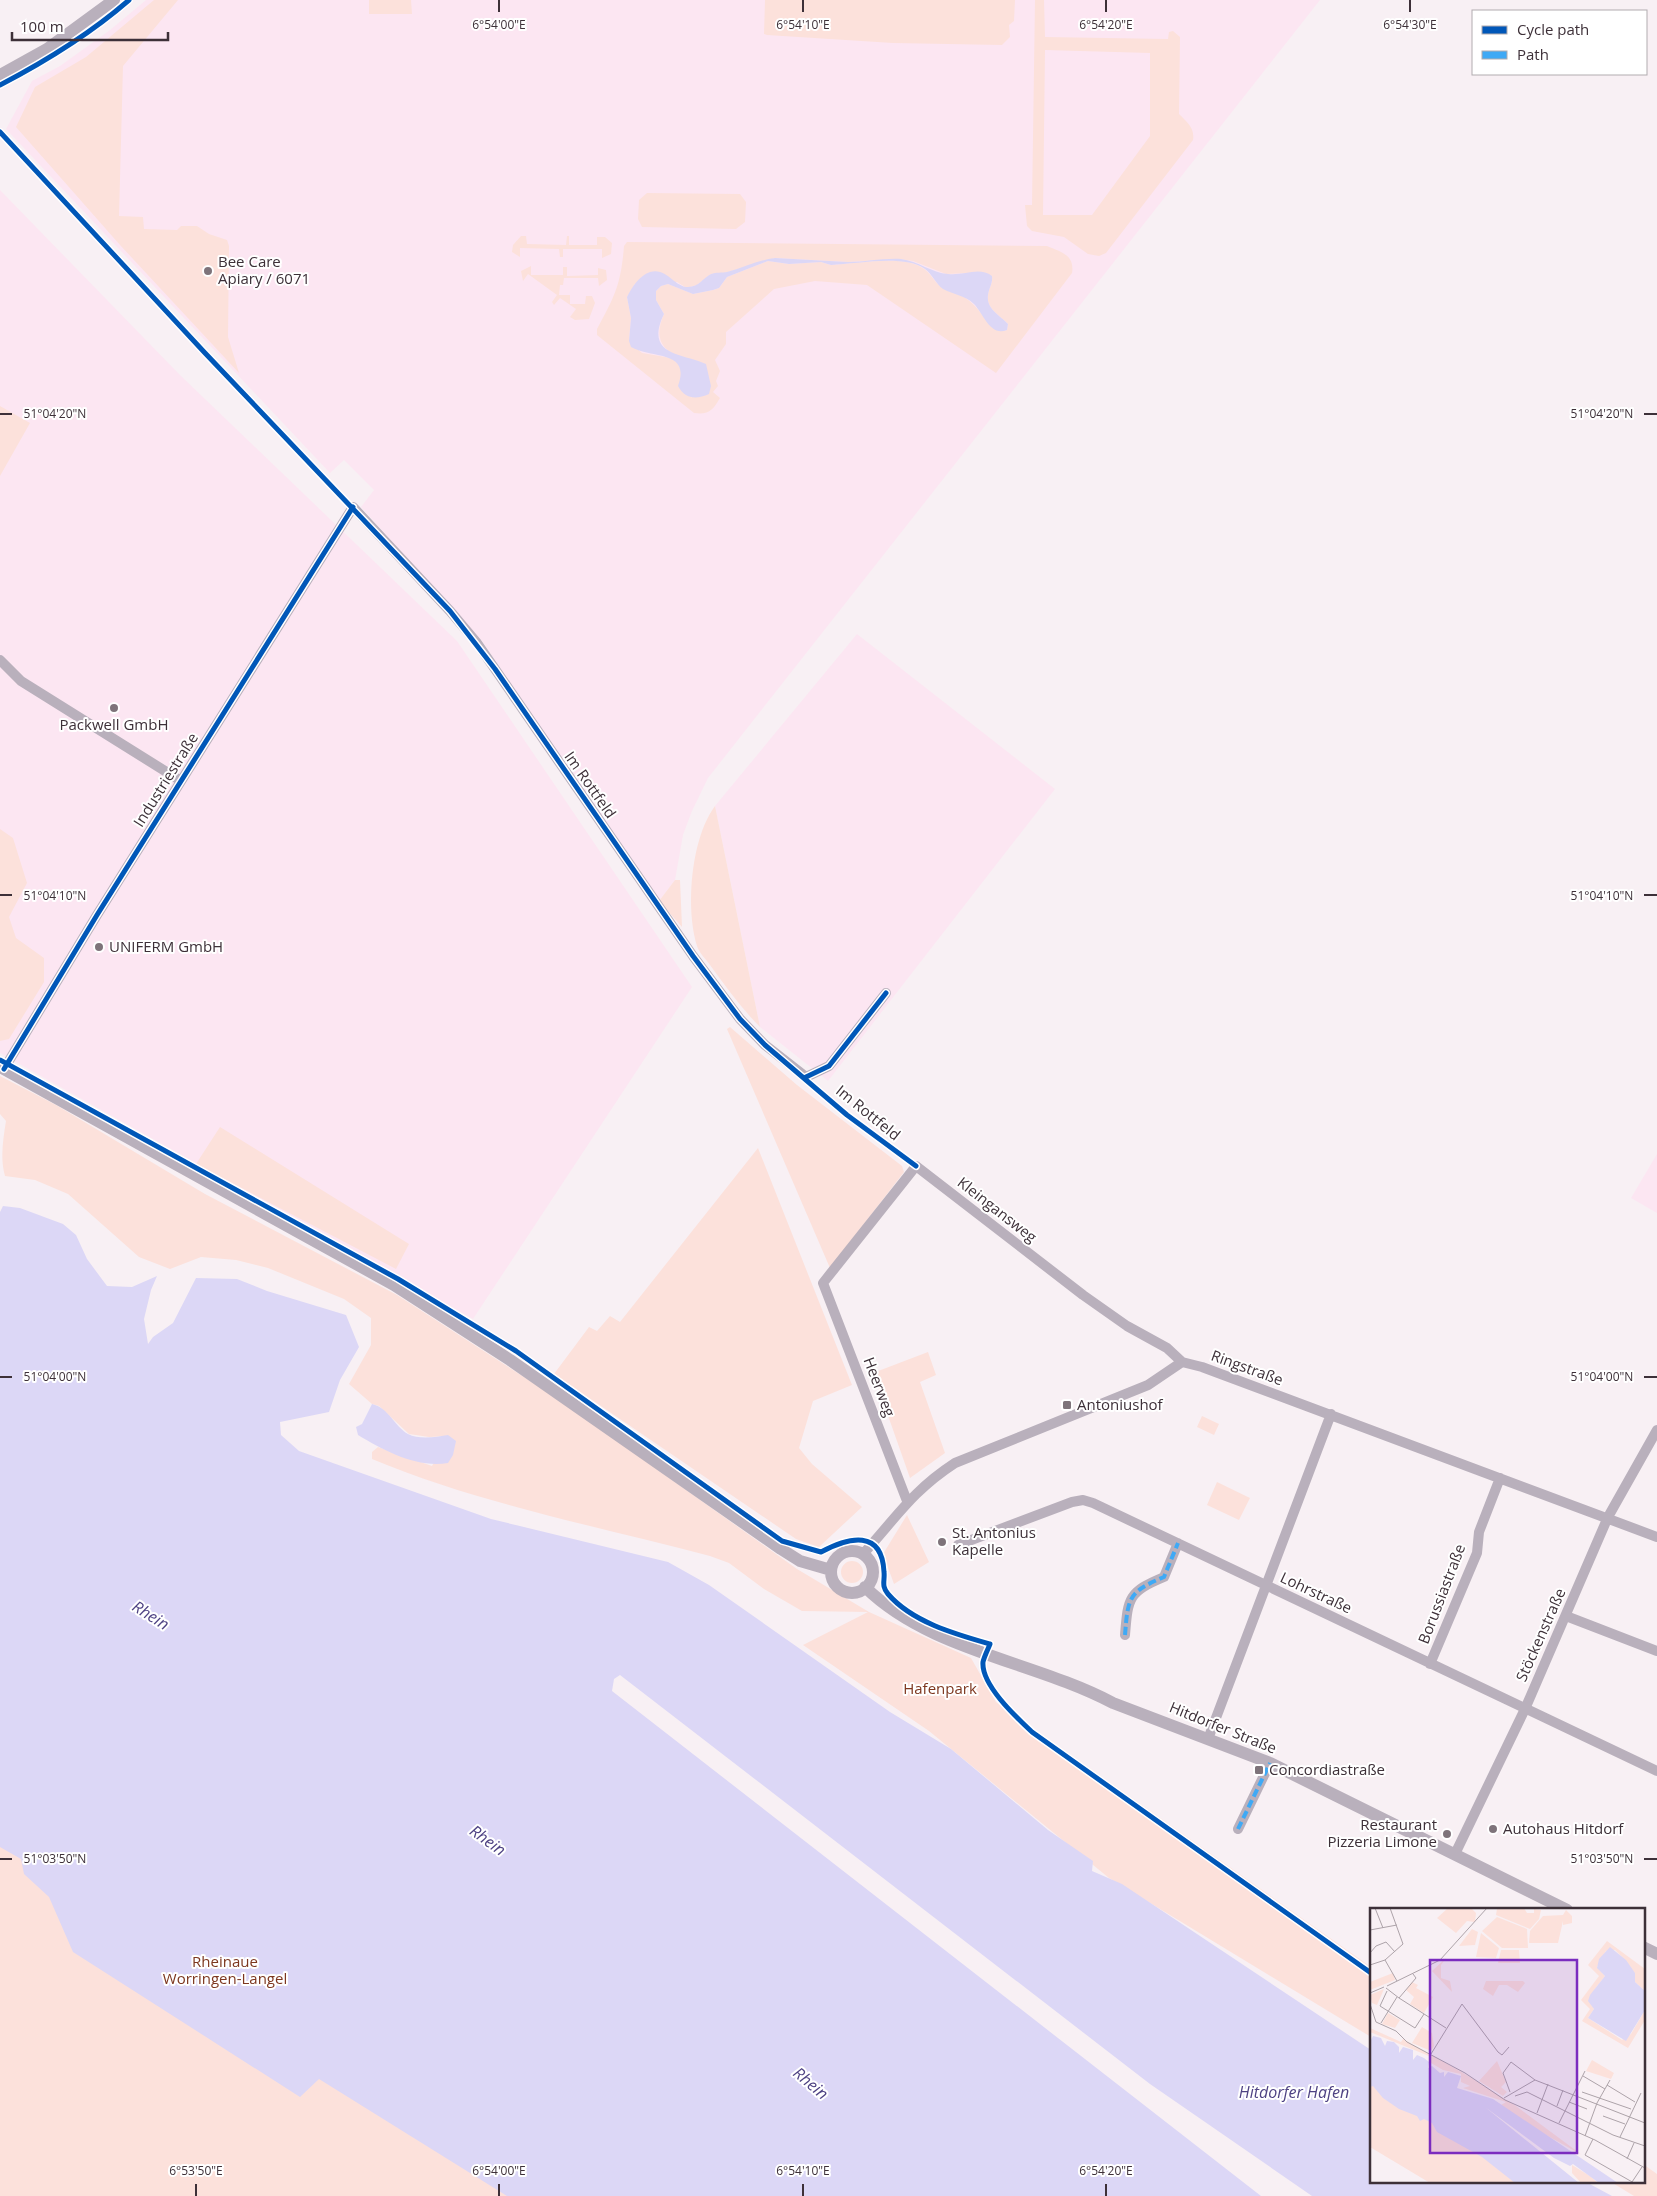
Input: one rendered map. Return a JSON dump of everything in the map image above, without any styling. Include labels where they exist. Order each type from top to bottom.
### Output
[{"type":"street","points":[[0,75],[47,49],[114,0]]},
{"type":"street","name":"Industriestraße","points":[[2,1068],[353,507]]},
{"type":"street","name":"Im Rottfeld","points":[[353,507],[450,611],[477,643],[693,956],[740,1019],[765,1045],[806,1077],[829,1066],[886,993]]},
{"type":"street","points":[[0,660],[21,681],[181,781]]},
{"type":"street","points":[[2,1068],[394,1286],[513,1362],[781,1549],[800,1560],[831,1570]]},
{"type":"street","name":"Kleingansweg","points":[[823,1283],[916,1166],[1083,1295],[1127,1326],[1167,1348],[1182,1362]]},
{"type":"street","name":"Heerweg","points":[[823,1283],[907,1501]]},
{"type":"street","points":[[863,1554],[907,1501],[932,1478],[955,1463],[1148,1384],[1182,1362]]},
{"type":"street","name":"Ringstraße","points":[[1182,1362],[1332,1414],[1657,1537]]},
{"type":"street","points":[[1208,1739],[1332,1414]]},
{"type":"street","name":"Stöckenstraße","points":[[1455,1854],[1525,1709],[1608,1517],[1657,1430]]},
{"type":"street","name":"Borussiastraße","points":[[1430,1664],[1477,1553],[1478,1532],[1500,1478]]},
{"type":"street","name":"Lohrstraße","points":[[958,1545],[1049,1510],[1083,1500],[1178,1543],[1657,1771]]},
{"type":"street","points":[[1124,1635],[1127,1609],[1133,1596],[1141,1586],[1164,1577],[1178,1543]]},
{"type":"street","points":[[851,1551],[863,1554],[872,1566],[872,1573],[865,1587],[852,1592],[844,1591],[832,1579],[831,1570],[835,1559],[851,1551]]},
{"type":"street","name":"Hitdorfer Straße","points":[[865,1587],[897,1615],[918,1626],[987,1654],[1089,1690],[1113,1702],[1270,1763],[1563,1908]]},
{"type":"street","points":[[1566,1616],[1657,1651]]},
{"type":"street","points":[[1238,1829],[1270,1763]]},
{"type":"street","points":[[1644,1948],[1657,1954]]},
{"type":"shaded area","points":[[146,0],[1320,0],[708,778],[683,835],[675,880],[659,901],[482,641],[361,507],[374,490],[344,460],[330,473],[6,129],[32,81],[60,66],[110,30]]},
{"type":"shaded area","points":[[0,190],[180,375],[457,641],[692,987],[473,1319],[0,1053]]},
{"type":"shaded area","points":[[857,634],[1055,789],[828,1081],[760,1027],[715,806]]},
{"type":"shaded area","points":[[1657,1154],[1657,1213],[1631,1198]]},
{"type":"green space","points":[[154,0],[178,0],[123,66],[119,216],[143,217],[144,229],[177,230],[181,226],[197,226],[209,234],[227,240],[229,246],[228,337],[239,373],[120,245],[16,127],[35,87],[86,57]]},
{"type":"green space","points":[[369,0],[411,0],[412,14],[369,14]]},
{"type":"green space","points":[[765,0],[1015,0],[1014,21],[1009,25],[1010,37],[1002,45],[893,43],[767,35],[764,34]]},
{"type":"green space","points":[[1035,0],[1044,0],[1045,37],[1168,39],[1169,32],[1173,31],[1180,37],[1179,114],[1192,129],[1193,140],[1106,253],[1099,256],[1088,254],[1064,237],[1032,231],[1027,226],[1025,205],[1032,205]],"holes":[[[1045,50],[1150,53],[1150,136],[1092,215],[1043,215]]]},
{"type":"green space","points":[[647,193],[740,194],[746,202],[745,222],[736,229],[642,227],[638,219],[639,200]]},
{"type":"green space","points":[[521,236],[526,236],[527,244],[566,245],[567,236],[569,236],[569,245],[597,245],[597,237],[605,237],[612,243],[611,254],[602,258],[602,249],[563,249],[563,257],[560,257],[559,249],[520,248],[520,257],[512,252],[513,245]]},
{"type":"green space","points":[[627,242],[1047,246],[1069,258],[1072,273],[996,373],[867,285],[815,281],[774,289],[726,332],[726,344],[715,360],[720,371],[716,381],[718,386],[713,392],[720,398],[710,411],[694,413],[597,335],[597,329],[619,280],[624,246]],"holes":[[[775,258],[848,262],[899,259],[913,261],[946,274],[970,273],[992,276],[988,295],[989,304],[1008,324],[1007,330],[1003,331],[996,327],[967,299],[943,288],[924,269],[912,263],[878,261],[831,265],[821,262],[789,264],[768,261],[727,277],[719,288],[713,290],[693,294],[668,284],[661,286],[656,291],[656,300],[664,314],[659,330],[662,343],[671,353],[687,359],[692,398],[681,377],[682,370],[679,363],[671,358],[642,353],[629,341],[631,318],[627,297],[635,284],[677,282],[685,287],[690,287],[697,285],[711,274],[725,273]]]},
{"type":"green space","points":[[531,266],[531,275],[563,275],[563,267],[567,267],[567,276],[598,275],[598,268],[606,270],[607,280],[599,286],[598,278],[564,278],[563,285],[560,285],[559,295],[570,295],[570,304],[585,304],[586,296],[592,296],[595,303],[589,319],[575,320],[570,317],[576,309],[560,298],[554,305],[552,302],[557,295],[528,274],[523,281],[521,271]]},
{"type":"green space","points":[[0,406],[30,423],[0,476]]},
{"type":"green space","points":[[715,806],[760,1027],[740,1005],[701,954],[693,930],[691,913],[692,874],[700,836]]},
{"type":"green space","points":[[0,829],[13,838],[27,883],[9,917],[16,938],[44,958],[44,982],[9,1039],[0,1041]]},
{"type":"green space","points":[[675,880],[680,880],[682,927],[659,901]]},
{"type":"green space","points":[[730,1027],[797,1085],[902,1166],[904,1172],[830,1268],[727,1029]]},
{"type":"green space","name":"Hafenpark","points":[[0,1076],[56,1105],[205,1194],[397,1295],[567,1405],[797,1569],[869,1612],[971,1658],[996,1702],[1370,1966],[1370,2036],[1109,1878],[929,1731],[803,1645],[868,1612],[802,1611],[764,1589],[729,1563],[710,1556],[497,1502],[413,1475],[372,1459],[372,1452],[378,1447],[432,1466],[448,1436],[429,1437],[409,1434],[379,1406],[372,1404],[349,1384],[371,1345],[371,1318],[344,1299],[268,1268],[236,1260],[201,1257],[170,1269],[139,1257],[68,1194],[35,1180],[5,1176],[2,1156],[6,1121],[0,1114]]},
{"type":"green space","points":[[220,1127],[409,1244],[396,1269],[196,1164]]},
{"type":"green space","points":[[758,1148],[852,1385],[813,1401],[799,1448],[812,1464],[862,1507],[819,1547],[796,1539],[554,1374],[589,1327],[597,1331],[610,1316],[620,1322]]},
{"type":"green space","points":[[928,1352],[936,1375],[920,1382],[945,1453],[910,1478],[873,1373]]},
{"type":"green space","points":[[1202,1416],[1219,1424],[1214,1435],[1197,1427]]},
{"type":"green space","points":[[1217,1482],[1250,1498],[1239,1520],[1207,1505]]},
{"type":"green space","points":[[907,1515],[929,1562],[894,1584],[883,1554]]},
{"type":"green space","name":"Rheinaue Worringen-Langel","points":[[0,1540],[881,2196],[0,2196]]},
{"type":"green space","points":[[848,1561],[856,1561],[863,1568],[863,1576],[856,1583],[848,1583],[841,1576],[841,1568]]},
{"type":"green space","points":[[1644,2165],[1657,2174],[1657,2196],[1634,2196],[1614,2184],[1644,2184]]},
{"type":"water","points":[[775,258],[848,262],[901,259],[913,262],[942,273],[987,273],[992,276],[988,295],[989,304],[1008,324],[1007,330],[1001,331],[991,327],[971,301],[943,289],[925,269],[916,264],[893,261],[831,265],[821,262],[789,264],[768,261],[727,277],[719,288],[713,290],[693,294],[668,284],[661,286],[656,291],[656,300],[664,314],[659,328],[659,338],[662,345],[669,351],[706,364],[711,386],[709,394],[695,398],[687,396],[678,386],[681,374],[679,366],[675,361],[631,347],[629,341],[631,318],[627,297],[642,276],[650,272],[661,272],[683,286],[692,287],[711,274],[727,272]]},
{"type":"water","points":[[3,1206],[20,1208],[63,1224],[76,1235],[87,1259],[107,1286],[132,1287],[157,1276],[151,1290],[144,1319],[148,1344],[153,1337],[173,1323],[196,1278],[237,1279],[267,1291],[346,1315],[359,1347],[340,1380],[329,1412],[280,1422],[281,1435],[299,1451],[491,1519],[668,1562],[709,1585],[890,1712],[951,1749],[1048,1830],[1093,1861],[1092,1871],[1122,1884],[1370,2049],[1370,2184],[1590,2184],[1612,2196],[1312,2196],[1150,2084],[620,1675],[614,1679],[612,1691],[1261,2196],[507,2196],[319,2079],[300,2097],[73,1952],[49,1897],[24,1874],[21,1859],[0,1847],[0,1212]]},
{"type":"water","points":[[372,1404],[383,1409],[403,1431],[412,1436],[433,1437],[448,1435],[456,1441],[453,1455],[448,1463],[436,1464],[413,1461],[379,1447],[358,1435],[356,1427],[362,1424]]},
{"type":"marked path","points":[[1125,1635],[1127,1612],[1132,1598],[1143,1587],[1164,1577],[1178,1543]]},
{"type":"marked path","points":[[1238,1829],[1270,1763]]},
{"type":"cycle path","points":[[0,85],[67,46],[129,0]]},
{"type":"cycle path","points":[[0,132],[205,353],[450,611],[495,669],[693,956],[740,1019],[765,1045],[847,1115],[916,1166]]},
{"type":"cycle path","points":[[4,1069],[97,915],[353,507]]},
{"type":"cycle path","points":[[806,1077],[829,1066],[886,993]]},
{"type":"cycle path","points":[[0,1060],[398,1279],[516,1351],[782,1541],[821,1552],[853,1540],[871,1543],[882,1558],[885,1588],[898,1604],[935,1626],[990,1644],[983,1662],[988,1681],[1001,1700],[1032,1732],[1370,1972]]},
{"type":"place","name":"Bee Care Apiary / 6071","points":[[208,271]]},
{"type":"place","name":"Packwell GmbH","points":[[114,708]]},
{"type":"place","name":"UNIFERM GmbH","points":[[99,947]]},
{"type":"place","name":"Antoniushof","points":[[1067,1405]]},
{"type":"place","name":"St. Antonius Kapelle","points":[[942,1542]]},
{"type":"place","name":"Concordiastraße","points":[[1259,1770]]},
{"type":"place","name":"Autohaus Hitdorf","points":[[1493,1829]]},
{"type":"place","name":"Restaurant Pizzeria Limone","points":[[1447,1834]]},
{"type":"water label","name":"Rhein","points":[[151,1615]]},
{"type":"water label","name":"Rhein","points":[[488,1840]]},
{"type":"water label","name":"Rhein","points":[[811,2083]]},
{"type":"water label","name":"Hitdorfer Hafen","points":[[1294,2092]]}]
